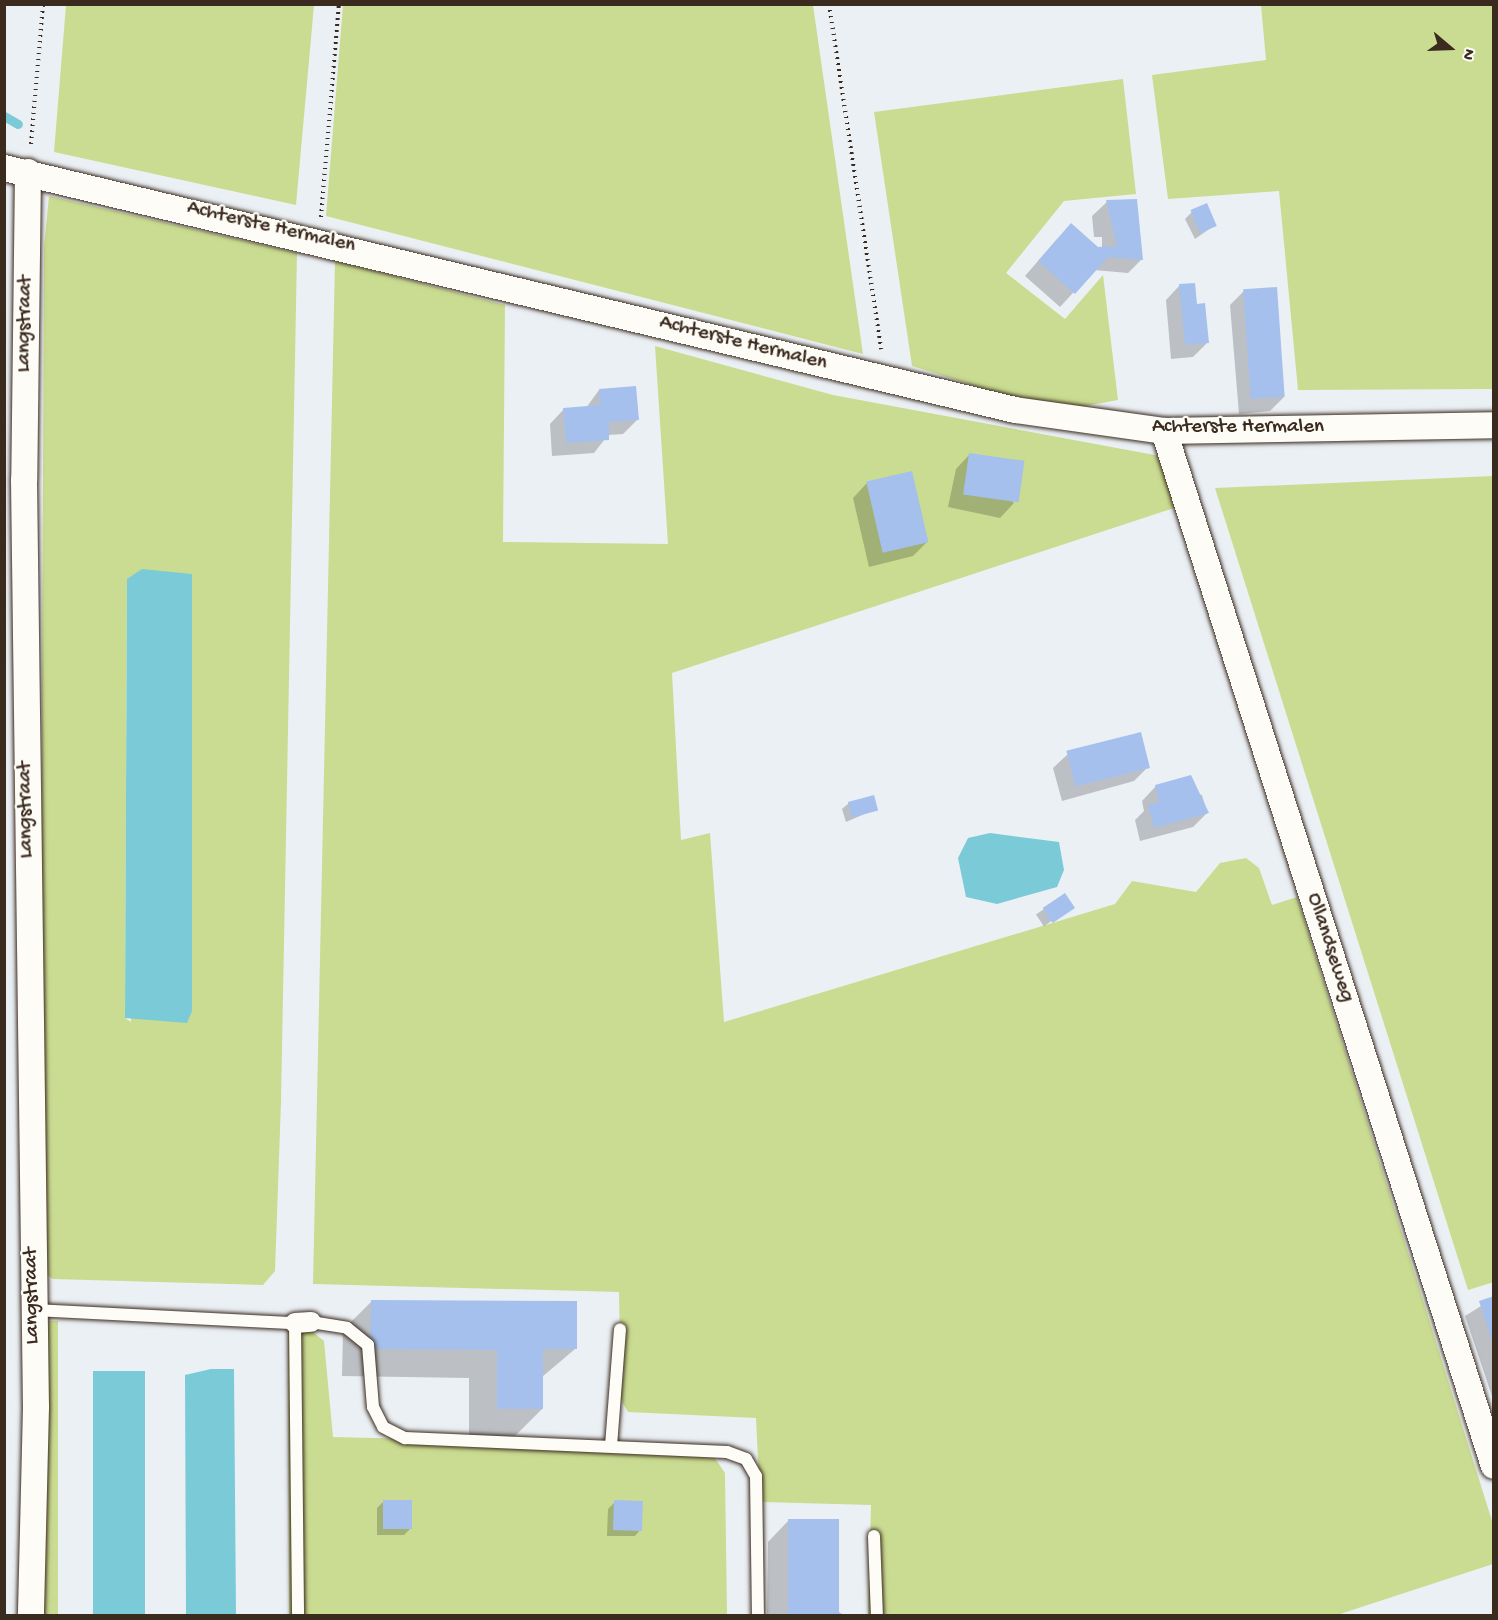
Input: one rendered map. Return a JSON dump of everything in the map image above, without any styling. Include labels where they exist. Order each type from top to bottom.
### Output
[{"type":"street","name":"Achterste Hermalen","points":[[16,170],[319,239],[1015,410],[1164,431],[1494,425]]},
{"type":"street","name":"Langstraat","points":[[16,170],[24,480],[32,1310],[31,1616]]},
{"type":"street","name":"Ollandseweg","points":[[1164,431],[1494,1466]]},
{"type":"lane","points":[[32,1310],[303,1323],[347,1328],[368,1345],[373,1407],[382,1427],[405,1438],[727,1452],[746,1459],[756,1476],[758,1616]]},
{"type":"lane","points":[[298,1616],[303,1323]]},
{"type":"lane","points":[[611,1446],[620,1329]]},
{"type":"lane","points":[[874,1536],[877,1616]]},
{"type":"path","points":[[16,170],[43,4]]},
{"type":"path","points":[[319,239],[339,4]]},
{"type":"path","points":[[829,4],[886,379]]},
{"type":"green space","points":[[66,5],[314,5],[296,205],[54,152]]},
{"type":"green space","points":[[343,5],[813,5],[863,354],[326,216]]},
{"type":"green space","points":[[1261,5],[1493,5],[1493,389],[1298,390],[1279,191],[1168,199],[1152,75],[1266,60]]},
{"type":"green space","points":[[1123,79],[1136,194],[1064,201],[1006,273],[1065,319],[1103,275],[1118,400],[1080,407],[1001,394],[912,366],[874,112]]},
{"type":"green space","points":[[49,196],[297,253],[281,1102],[275,1271],[263,1285],[53,1279],[46,1274],[41,1239],[44,247]],"holes":[[[127,579],[131,1022],[125,1018]]]},
{"type":"green space","points":[[335,261],[505,305],[503,542],[668,544],[655,346],[833,395],[1160,456],[1177,507],[672,673],[681,840],[710,833],[724,1022],[1115,904],[1132,881],[1196,892],[1220,863],[1246,858],[1259,868],[1272,905],[1297,897],[1493,1524],[1493,1564],[1337,1615],[868,1615],[871,1505],[760,1502],[756,1418],[628,1412],[621,1400],[619,1292],[313,1284]]},
{"type":"green space","points":[[1493,476],[1494,1282],[1468,1290],[1215,488]]},
{"type":"green space","points":[[43,1321],[58,1321],[58,1616],[43,1616]]},
{"type":"green space","points":[[288,1323],[303,1324],[324,1341],[333,1437],[576,1443],[712,1454],[725,1473],[727,1615],[289,1615]]},
{"type":"water","points":[[142,569],[192,574],[192,1011],[187,1023],[125,1018],[127,579]]},
{"type":"water","points":[[990,833],[1059,842],[1064,870],[1057,887],[997,904],[966,897],[958,858],[968,838]]},
{"type":"water","points":[[211,1369],[234,1369],[236,1615],[186,1615],[185,1375]]},
{"type":"water","points":[[93,1371],[145,1371],[145,1615],[93,1615]]},
{"type":"building","points":[[1137,199],[1143,260],[1108,257],[1075,294],[1038,261],[1071,223],[1098,247],[1117,246],[1106,200]]},
{"type":"building","points":[[1207,203],[1217,226],[1200,233],[1190,210]]},
{"type":"building","points":[[1195,283],[1197,304],[1205,303],[1209,343],[1185,345],[1179,284]]},
{"type":"building","points":[[1277,287],[1285,397],[1251,399],[1243,289]]},
{"type":"building","points":[[636,386],[639,420],[609,422],[609,440],[566,443],[563,408],[600,405],[599,389]]},
{"type":"building","points":[[969,453],[1024,461],[1019,502],[963,495]]},
{"type":"building","points":[[912,471],[928,542],[883,553],[866,482]]},
{"type":"building","points":[[1141,732],[1150,768],[1075,787],[1066,751]]},
{"type":"building","points":[[1191,775],[1209,813],[1154,828],[1148,805],[1159,802],[1155,785]]},
{"type":"building","points":[[874,795],[878,810],[852,817],[848,802]]},
{"type":"building","points":[[1065,893],[1075,908],[1053,923],[1043,908]]},
{"type":"building","points":[[1494,1296],[1494,1344],[1493,1344],[1479,1301]]},
{"type":"building","points":[[371,1300],[577,1301],[577,1349],[543,1349],[543,1409],[497,1409],[497,1350],[370,1349]]},
{"type":"building","points":[[383,1500],[412,1500],[412,1529],[383,1529]]},
{"type":"building","points":[[614,1500],[643,1501],[642,1531],[613,1530]]},
{"type":"building","points":[[788,1519],[839,1519],[839,1612],[845,1616],[788,1616]]},
{"type":"waterway","points":[[4,116],[18,124]]}]
